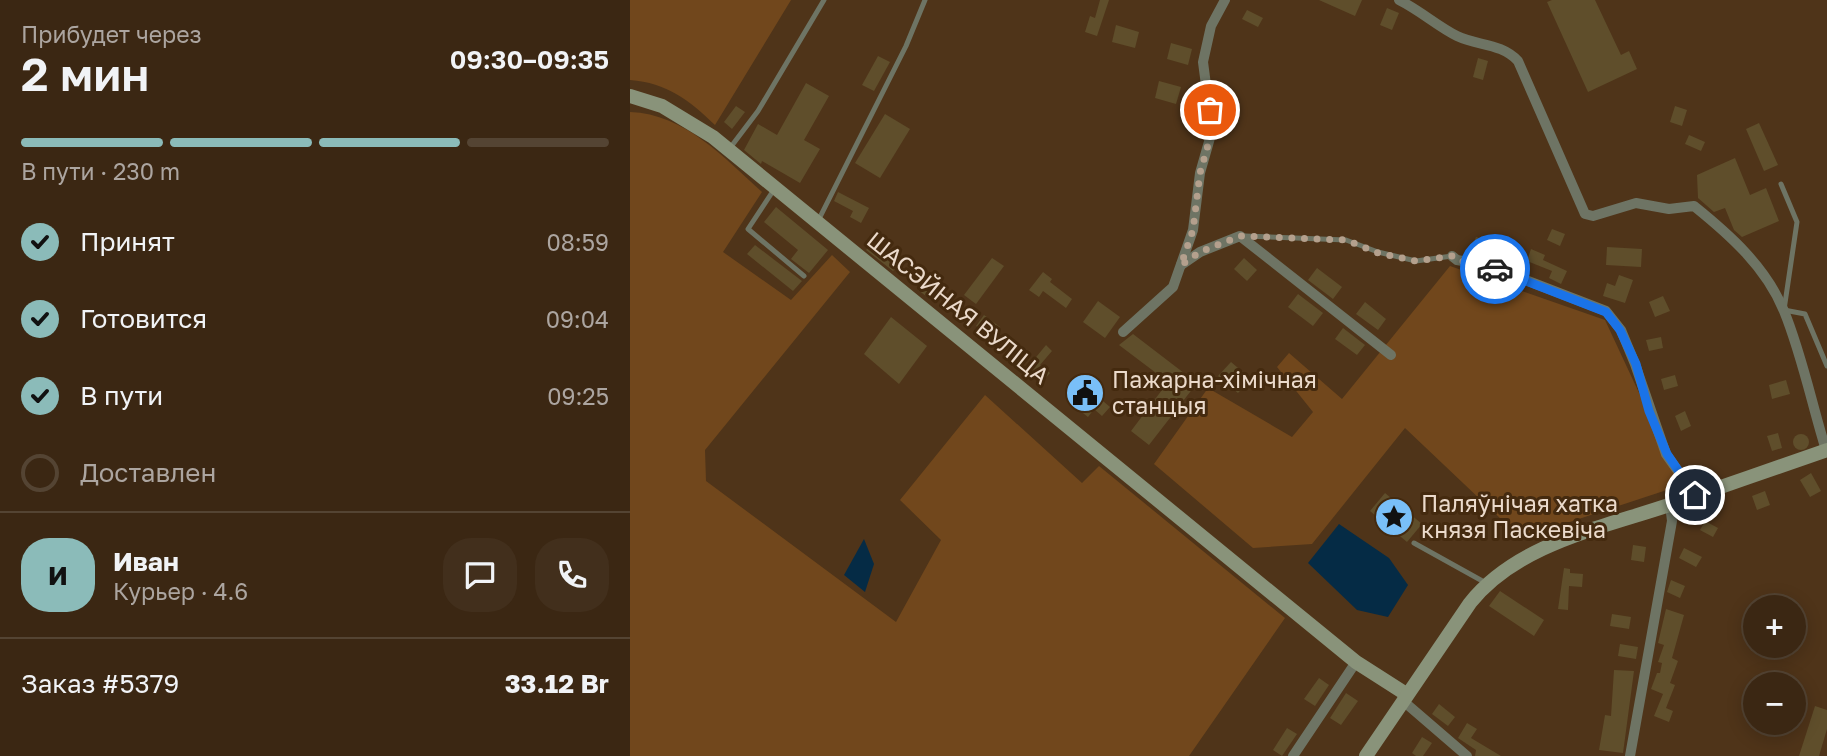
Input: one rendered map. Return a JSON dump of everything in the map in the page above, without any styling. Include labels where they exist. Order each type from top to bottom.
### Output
[{"type":"main road","name":"ШАСЭЙНАЯ ВУЛІЦА","points":[[630,96],[662,106],[713,137],[1356,662],[1404,697]]},
{"type":"main road","points":[[1366,756],[1404,697],[1486,583],[1531,555],[1591,530],[1826,450]]},
{"type":"street","points":[[1122,332],[1172,287],[1193,230],[1200,173],[1212,131],[1203,62],[1211,26],[1225,0]]},
{"type":"street","points":[[1399,0],[1424,12],[1455,36],[1500,48],[1518,61],[1585,214],[1593,216],[1636,203],[1669,209],[1693,206],[1730,235],[1759,270],[1784,310],[1826,450]]},
{"type":"street","points":[[1181,265],[1200,252],[1240,236],[1391,355]]},
{"type":"street","points":[[1452,256],[1457,260],[1489,266],[1606,312],[1620,330],[1636,364],[1649,411],[1667,454],[1695,495]]},
{"type":"street","points":[[1630,756],[1672,521],[1670,505]]},
{"type":"street","points":[[1293,756],[1356,662]]},
{"type":"street","name":"ШАСЭЙНАЯ ВУЛІЦА","points":[[1404,697],[1467,756]]},
{"type":"lane","points":[[729,150],[758,111],[824,0]]},
{"type":"lane","points":[[817,222],[906,46],[925,0]]},
{"type":"lane","points":[[1781,184],[1797,222],[1784,310],[1805,314],[1827,366]]},
{"type":"lane","points":[[775,188],[748,229],[804,276]]},
{"type":"lane","points":[[1240,236],[1346,240],[1378,253],[1416,261],[1452,256]]},
{"type":"lane","points":[[1414,543],[1486,583]]},
{"type":"shaded area","points":[[630,0],[791,0],[715,125],[677,94],[655,85],[630,80]]},
{"type":"shaded area","points":[[630,112],[668,120],[686,129],[718,152],[762,192],[723,252],[791,300],[832,255],[850,272],[705,450],[706,481],[896,622],[941,540],[900,500],[985,395],[1082,483],[1099,466],[1285,618],[1189,756],[630,756]]},
{"type":"shaded area","points":[[1450,266],[1605,320],[1682,485],[1521,538],[1405,428],[1312,544],[1253,548],[1154,464],[1208,388],[1292,437],[1313,412],[1277,367],[1289,353],[1342,399]]},
{"type":"water","points":[[1339,524],[1389,558],[1408,585],[1388,617],[1357,610],[1308,563]]},
{"type":"water","points":[[864,539],[874,564],[865,592],[844,575]]},
{"type":"building","points":[[1100,0],[1109,0],[1097,36],[1085,32],[1090,16],[1095,18]]},
{"type":"building","points":[[1319,0],[1362,0],[1355,16]]},
{"type":"building","points":[[1595,0],[1621,55],[1629,51],[1637,69],[1588,92],[1547,2]]},
{"type":"building","points":[[1387,8],[1399,13],[1392,30],[1380,25]]},
{"type":"building","points":[[1247,10],[1263,18],[1258,27],[1242,19]]},
{"type":"building","points":[[1116,25],[1139,32],[1135,48],[1112,42]]},
{"type":"building","points":[[1171,43],[1192,49],[1188,65],[1167,59]]},
{"type":"building","points":[[878,56],[890,62],[874,91],[862,85]]},
{"type":"building","points":[[1478,58],[1488,61],[1483,80],[1473,77]]},
{"type":"building","points":[[1159,81],[1181,87],[1176,104],[1155,98]]},
{"type":"building","points":[[806,83],[829,96],[804,140],[820,149],[800,183],[762,161],[761,164],[744,150],[758,124],[777,135]]},
{"type":"building","points":[[736,106],[745,112],[732,129],[724,122]]},
{"type":"building","points":[[1675,106],[1687,110],[1682,126],[1670,122]]},
{"type":"building","points":[[885,114],[910,129],[880,178],[855,163]]},
{"type":"building","points":[[1759,123],[1778,165],[1764,171],[1746,129]]},
{"type":"building","points":[[1689,135],[1705,142],[1701,151],[1685,144]]},
{"type":"building","points":[[1735,158],[1750,195],[1766,188],[1779,221],[1742,237],[1734,230],[1725,208],[1714,212],[1698,198],[1697,175]]},
{"type":"building","points":[[838,192],[869,208],[861,223],[850,217],[853,211],[834,201]]},
{"type":"building","points":[[776,207],[828,250],[809,273],[791,259],[798,250],[764,222]]},
{"type":"building","points":[[1552,229],[1565,234],[1560,246],[1547,240]]},
{"type":"building","points":[[878,237],[886,243],[881,249],[899,265],[893,271],[866,250]]},
{"type":"building","points":[[1476,237],[1489,241],[1483,257],[1470,253]]},
{"type":"building","points":[[755,245],[802,281],[793,291],[747,254]]},
{"type":"building","points":[[1607,247],[1642,249],[1641,267],[1606,265]]},
{"type":"building","points":[[1531,249],[1545,255],[1543,260],[1567,271],[1561,284],[1549,278],[1552,271],[1527,261]]},
{"type":"building","points":[[992,258],[1004,266],[976,304],[964,295]]},
{"type":"building","points":[[1244,258],[1257,270],[1247,281],[1234,269]]},
{"type":"building","points":[[1317,268],[1342,287],[1333,299],[1308,280]]},
{"type":"building","points":[[1043,272],[1052,279],[1050,282],[1072,299],[1066,308],[1043,291],[1039,297],[1029,290]]},
{"type":"building","points":[[1619,275],[1633,280],[1625,303],[1603,296],[1607,283],[1615,286]]},
{"type":"building","points":[[926,278],[938,287],[930,299],[918,290]]},
{"type":"building","points":[[1298,294],[1323,313],[1313,326],[1288,307]]},
{"type":"building","points":[[1663,296],[1670,311],[1655,317],[1649,302]]},
{"type":"building","points":[[1098,301],[1120,317],[1105,338],[1083,322]]},
{"type":"building","points":[[1365,302],[1386,319],[1378,330],[1356,314]]},
{"type":"building","points":[[984,315],[1000,327],[991,338],[976,326]]},
{"type":"building","points":[[891,317],[927,346],[899,384],[864,354]]},
{"type":"building","points":[[1343,328],[1365,345],[1357,355],[1335,339]]},
{"type":"building","points":[[1133,334],[1197,383],[1149,445],[1131,431],[1168,382],[1119,345]]},
{"type":"building","points":[[1661,337],[1663,348],[1649,351],[1646,340]]},
{"type":"building","points":[[1046,345],[1052,351],[1040,365],[1050,373],[1044,380],[1028,367]]},
{"type":"building","points":[[1231,362],[1251,379],[1238,393],[1218,376]]},
{"type":"building","points":[[1675,375],[1678,386],[1664,390],[1661,379]]},
{"type":"building","points":[[1786,380],[1790,394],[1772,399],[1769,385]]},
{"type":"building","name":"Пажарна-хімічная станцыя","points":[[1084,385],[1110,407],[1102,416],[1094,409],[1088,417],[1069,402]]},
{"type":"building","points":[[1685,411],[1691,426],[1681,431],[1675,416]]},
{"type":"building","points":[[1778,433],[1782,448],[1772,451],[1767,436]]},
{"type":"building","points":[[1798,434],[1804,434],[1809,442],[1807,448],[1798,450],[1793,445],[1793,439]]},
{"type":"building","points":[[1811,473],[1821,491],[1810,497],[1800,480]]},
{"type":"building","points":[[1765,491],[1770,505],[1757,510],[1752,496]]},
{"type":"building","points":[[1385,493],[1422,524],[1407,542],[1370,511]]},
{"type":"building","points":[[1705,521],[1718,528],[1713,537],[1700,530]]},
{"type":"building","points":[[1633,545],[1646,547],[1644,562],[1631,560]]},
{"type":"building","points":[[1684,548],[1702,557],[1696,567],[1679,558]]},
{"type":"building","points":[[1564,568],[1570,569],[1570,573],[1583,574],[1582,587],[1569,586],[1568,610],[1558,609]]},
{"type":"building","points":[[1671,580],[1685,586],[1680,598],[1667,592]]},
{"type":"building","points":[[1500,591],[1544,620],[1534,636],[1489,606]]},
{"type":"building","points":[[1666,609],[1684,615],[1672,658],[1678,661],[1670,683],[1675,685],[1666,708],[1673,711],[1669,722],[1654,716],[1663,694],[1651,689],[1662,663],[1658,662],[1664,645],[1658,643]]},
{"type":"building","points":[[1612,614],[1631,617],[1629,629],[1610,626]]},
{"type":"building","points":[[1620,644],[1638,647],[1636,659],[1618,656]]},
{"type":"building","points":[[1614,670],[1634,671],[1623,753],[1599,750],[1605,715],[1611,716]]},
{"type":"building","points":[[1319,678],[1329,685],[1315,706],[1304,699]]},
{"type":"building","points":[[1346,693],[1358,701],[1341,725],[1330,718]]},
{"type":"building","points":[[1439,704],[1455,717],[1448,726],[1432,714]]},
{"type":"building","points":[[1815,706],[1827,710],[1827,729],[1819,756],[1799,756]]},
{"type":"building","points":[[1467,723],[1477,729],[1471,738],[1501,756],[1475,756],[1476,750],[1458,738]]},
{"type":"building","points":[[1287,728],[1297,734],[1282,756],[1273,750]]},
{"type":"building","points":[[1422,737],[1432,743],[1423,756],[1416,756],[1412,753]]},
{"type":"way so far","points":[[1210,110],[1212,131],[1200,173],[1199,199],[1193,230],[1181,265],[1200,252],[1240,236],[1277,240],[1297,237],[1346,240],[1378,253],[1416,261],[1452,256],[1457,260],[1495,269]]},
{"type":"place","name":"Пажарна-хімічная станцыя","points":[[1085,393]]},
{"type":"place","name":"Паляўнічая хатка князя Паскевіча","points":[[1394,517]]},
{"type":"route","points":[[1495,269],[1606,312],[1620,330],[1636,364],[1649,411],[1667,454],[1685,476],[1695,495]]}]
